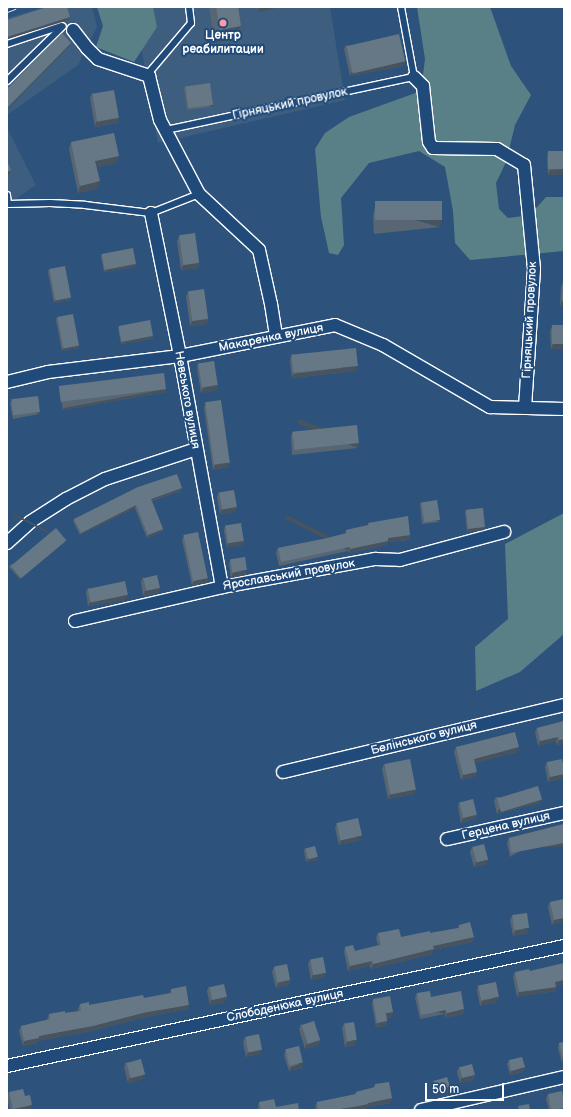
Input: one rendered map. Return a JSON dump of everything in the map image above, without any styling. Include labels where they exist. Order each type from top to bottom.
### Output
[{"type":"street","points":[[68,28],[98,59],[147,75],[160,120],[199,194],[259,250],[271,304],[276,336]]},
{"type":"street","name":"Гірняцький провулок","points":[[414,77],[423,86],[429,142],[433,148],[497,150],[524,165],[534,269],[525,408]]},
{"type":"street","name":"Невського вулиця","points":[[151,213],[180,356],[222,587]]},
{"type":"street","name":"Макаренка вулиця","points":[[7,382],[48,372],[180,356],[335,325],[383,345],[490,407],[564,409]]},
{"type":"street","points":[[7,543],[30,522],[66,499],[106,479],[196,449]]},
{"type":"street","name":"Ярославський провулок","points":[[75,621],[222,587],[374,559],[400,560],[504,532]]},
{"type":"street","name":"Белінського вулиця","points":[[283,772],[564,705]]},
{"type":"street","name":"Герцена вулиця","points":[[447,839],[564,813]]},
{"type":"street","name":"Слободенюка вулиця","points":[[7,1066],[564,946]]},
{"type":"street","points":[[421,1110],[564,1077]]},
{"type":"lane","points":[[147,75],[191,23],[189,7]]},
{"type":"lane","name":"Гірняцький провулок","points":[[166,130],[414,77],[401,7]]},
{"type":"lane","points":[[7,44],[68,28]]},
{"type":"lane","points":[[7,81],[68,28]]},
{"type":"lane","points":[[7,195],[8,204],[78,204],[151,213],[199,194]]},
{"type":"shaded area","points":[[45,7],[92,7],[97,27],[78,65],[7,115],[7,18]]},
{"type":"shaded area","points":[[134,7],[330,7],[345,100],[158,143]]},
{"type":"shaded area","points":[[7,128],[36,185],[7,205]]},
{"type":"green space","points":[[97,7],[153,7],[157,27],[134,62],[96,47],[103,26]]},
{"type":"green space","points":[[417,7],[490,7],[511,66],[531,95],[515,125],[506,162],[496,183],[499,209],[508,218],[530,215],[546,197],[564,197],[564,251],[470,260],[455,243],[453,211],[445,167],[419,151],[369,163],[341,198],[344,245],[338,255],[329,253],[321,217],[315,149],[325,133],[349,117],[421,91],[425,59]]},
{"type":"green space","points":[[564,513],[564,634],[520,672],[476,691],[475,647],[508,619],[505,544]]},
{"type":"building","points":[[47,7],[67,7],[70,17],[7,37],[7,20]]},
{"type":"building","points":[[216,7],[238,7],[241,26],[220,30]]},
{"type":"building","points":[[62,33],[71,43],[7,108],[7,89]]},
{"type":"building","points":[[399,34],[405,61],[353,73],[346,46]]},
{"type":"building","points":[[210,83],[213,105],[188,108],[185,86]]},
{"type":"building","points":[[114,90],[119,118],[97,121],[92,94]]},
{"type":"building","points":[[114,133],[119,156],[95,161],[100,181],[80,186],[71,142]]},
{"type":"building","points":[[548,151],[564,151],[564,169],[548,169]]},
{"type":"building","points":[[7,161],[11,170],[7,172]]},
{"type":"building","points":[[375,201],[442,201],[442,220],[375,220]]},
{"type":"building","points":[[195,233],[199,263],[183,265],[179,235]]},
{"type":"building","points":[[133,248],[136,264],[105,270],[102,254]]},
{"type":"building","points":[[65,266],[71,297],[55,300],[49,269]]},
{"type":"building","points":[[563,282],[564,301],[562,301]]},
{"type":"building","points":[[204,289],[208,319],[192,321],[188,291]]},
{"type":"building","points":[[73,314],[79,345],[63,348],[57,317]]},
{"type":"building","points":[[150,320],[153,336],[122,342],[119,326]]},
{"type":"building","points":[[552,325],[564,325],[564,344],[552,344]]},
{"type":"building","points":[[356,348],[358,366],[293,373],[291,355]]},
{"type":"building","points":[[214,361],[218,385],[202,387],[198,364]]},
{"type":"building","points":[[164,373],[166,389],[61,402],[59,386]]},
{"type":"building","points":[[38,396],[40,412],[13,415],[11,399]]},
{"type":"building","points":[[221,400],[230,462],[214,465],[205,402]]},
{"type":"building","points":[[357,425],[359,443],[294,450],[292,432]]},
{"type":"building","points":[[177,474],[182,488],[151,499],[163,529],[148,535],[136,505],[81,533],[74,519],[138,487]]},
{"type":"building","points":[[234,490],[237,507],[222,509],[219,493]]},
{"type":"building","points":[[437,500],[440,520],[424,522],[421,503]]},
{"type":"building","points":[[483,508],[485,527],[468,529],[466,510]]},
{"type":"building","points":[[408,516],[410,535],[388,538],[388,541],[350,549],[350,547],[281,562],[278,548],[347,533],[346,530],[369,525],[368,523]]},
{"type":"building","points":[[241,523],[244,541],[228,543],[225,526]]},
{"type":"building","points":[[56,528],[66,540],[21,578],[11,566]]},
{"type":"building","points":[[198,532],[208,578],[193,581],[183,535]]},
{"type":"building","points":[[245,557],[247,570],[232,572],[230,559]]},
{"type":"building","points":[[157,575],[160,588],[146,591],[143,578]]},
{"type":"building","points":[[125,581],[128,595],[91,603],[88,589]]},
{"type":"building","points":[[564,721],[564,739],[559,740],[558,737],[540,741],[537,728]]},
{"type":"building","points":[[515,732],[519,747],[474,759],[477,772],[463,775],[456,747]]},
{"type":"building","points":[[410,759],[416,789],[390,794],[384,764]]},
{"type":"building","points":[[562,759],[564,774],[550,777],[547,762]]},
{"type":"building","points":[[538,786],[542,799],[501,812],[497,799]]},
{"type":"building","points":[[473,799],[477,815],[463,818],[459,802]]},
{"type":"building","points":[[358,818],[362,836],[341,840],[337,823]]},
{"type":"building","points":[[564,824],[564,843],[511,853],[509,838]]},
{"type":"building","points":[[484,844],[488,859],[477,863],[472,847]]},
{"type":"building","points":[[315,846],[318,857],[308,859],[305,849]]},
{"type":"building","points":[[564,899],[564,918],[554,920],[550,902]]},
{"type":"building","points":[[527,913],[529,928],[514,930],[512,915]]},
{"type":"building","points":[[470,922],[474,937],[433,946],[434,949],[373,964],[372,961],[350,966],[345,947],[353,945],[355,951],[381,945],[378,933],[399,929],[401,937],[430,931],[430,933],[459,928],[459,925]]},
{"type":"building","points":[[323,957],[326,973],[313,975],[310,959]]},
{"type":"building","points":[[564,963],[564,980],[555,982],[556,987],[519,992],[515,972],[529,969],[530,971]]},
{"type":"building","points":[[287,964],[290,980],[277,982],[274,966]]},
{"type":"building","points":[[496,982],[499,997],[481,1000],[478,985]]},
{"type":"building","points":[[224,984],[227,997],[212,1000],[209,987]]},
{"type":"building","points":[[186,986],[189,1005],[147,1012],[93,1026],[39,1036],[39,1038],[24,1041],[21,1026],[50,1019],[49,1014],[65,1011],[65,1013],[81,1011],[80,1004],[89,1002],[89,1005],[143,995],[144,998],[172,993],[171,989]]},
{"type":"building","points":[[430,991],[431,997],[461,991],[464,1009],[447,1013],[446,1010],[421,1015],[417,993]]},
{"type":"building","points":[[390,996],[393,1012],[386,1013],[387,1021],[377,1023],[373,999]]},
{"type":"building","points":[[314,1021],[320,1040],[308,1044],[302,1025]]},
{"type":"building","points":[[354,1022],[357,1040],[347,1041],[344,1024]]},
{"type":"building","points":[[259,1034],[262,1050],[248,1052],[245,1037]]},
{"type":"building","points":[[564,1042],[564,1058],[563,1058],[559,1043]]},
{"type":"building","points":[[299,1046],[303,1063],[289,1066],[285,1049]]},
{"type":"building","points":[[522,1057],[525,1067],[511,1071],[509,1060]]},
{"type":"building","points":[[141,1059],[145,1074],[131,1078],[127,1063]]},
{"type":"building","points":[[472,1064],[475,1075],[462,1078],[459,1067]]},
{"type":"building","points":[[447,1077],[450,1087],[437,1090],[435,1081]]},
{"type":"building","points":[[389,1082],[392,1098],[359,1106],[334,1110],[318,1110],[317,1102],[356,1094],[356,1092],[375,1087],[375,1084]]},
{"type":"building","points":[[23,1089],[25,1096],[30,1095],[32,1105],[13,1109],[9,1092]]},
{"type":"building","points":[[562,1091],[564,1108],[551,1110],[548,1094]]},
{"type":"building","points":[[274,1099],[276,1107],[298,1103],[299,1110],[261,1110],[259,1102]]},
{"type":"building","points":[[529,1104],[530,1110],[519,1110],[518,1106]]},
{"type":"railway","points":[[7,10],[15,7]]},
{"type":"place","name":"Центр реабилитации","points":[[223,23]]}]
